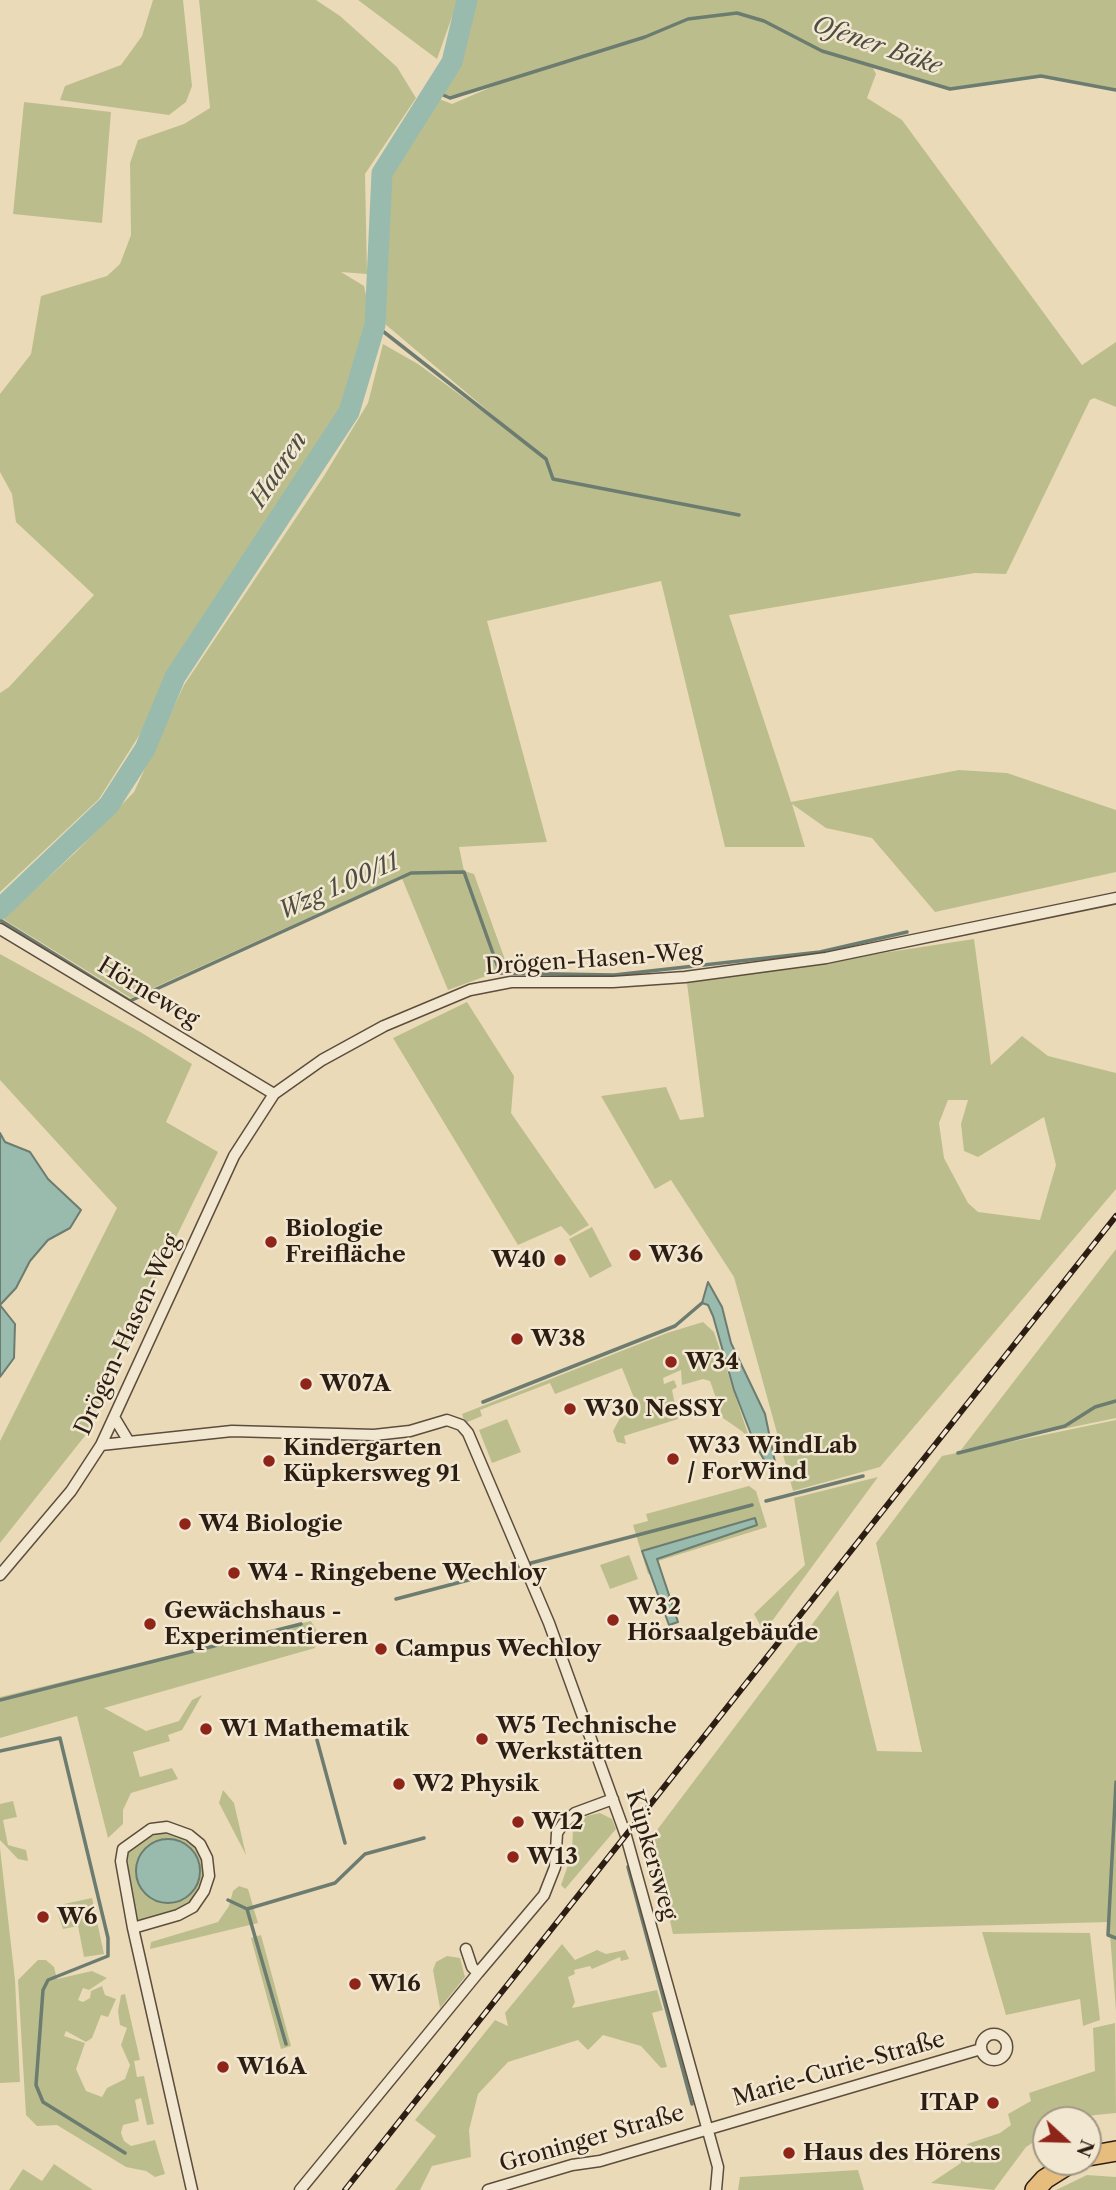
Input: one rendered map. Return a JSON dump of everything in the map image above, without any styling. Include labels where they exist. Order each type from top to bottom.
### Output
[{"type":"highway","points":[[1035,2190],[1050,2176]]},
{"type":"street","name":"Drögen-Hasen-Weg","points":[[0,1575],[72,1491],[101,1446],[234,1156],[274,1094],[322,1060],[384,1026],[470,990],[511,982],[613,982],[685,977],[826,958],[1116,898]]},
{"type":"street","name":"Hörneweg","points":[[0,929],[274,1094]]},
{"type":"street","points":[[114,1417],[129,1443]]},
{"type":"street","name":"Küpkersweg","points":[[101,1446],[232,1431],[374,1435],[410,1431],[447,1420],[463,1427],[531,1579],[613,1799],[708,2129],[718,2167],[716,2190]]},
{"type":"street","points":[[300,2190],[544,1895],[555,1867],[557,1833],[563,1824],[575,1813],[613,1799]]},
{"type":"street","points":[[133,1928],[178,1915],[193,1907],[204,1891],[208,1876],[207,1858],[200,1844],[189,1835],[167,1827],[152,1829],[123,1849],[121,1861],[133,1928],[192,2190]]},
{"type":"street","points":[[466,1949],[472,1967],[478,1973]]},
{"type":"street","name":"Marie-Curie-Straße","points":[[708,2129],[981,2049]]},
{"type":"street","name":"Groninger Straße","points":[[488,2190],[708,2129]]},
{"type":"green space","points":[[153,0],[183,0],[192,86],[186,102],[169,115],[60,100],[65,86],[121,65],[142,36]]},
{"type":"green space","points":[[199,0],[316,0],[340,16],[397,67],[416,98],[365,174],[367,274],[341,272],[364,286],[369,309],[365,335],[354,376],[336,416],[300,476],[170,668],[140,734],[99,799],[0,892],[0,693],[9,687],[94,595],[16,522],[12,494],[0,472],[0,394],[31,354],[41,296],[107,276],[120,264],[131,235],[130,163],[138,140],[184,124],[210,108]]},
{"type":"green space","points":[[358,0],[458,0],[437,59]]},
{"type":"green space","points":[[475,0],[1116,0],[1116,90],[1041,76],[950,89],[873,68],[876,74],[867,98],[902,120],[1082,365],[1116,342],[1116,407],[1094,398],[1090,400],[1006,574],[975,573],[729,615],[791,802],[959,770],[1007,773],[1116,810],[1116,872],[935,912],[872,838],[826,828],[792,804],[805,847],[725,847],[661,581],[487,621],[547,842],[459,847],[464,871],[474,874],[508,968],[448,990],[401,876],[131,998],[3,919],[76,852],[134,792],[184,685],[324,476],[368,403],[383,344],[418,364],[531,447],[385,324],[389,240],[388,175],[437,98],[452,104],[496,85],[450,96],[444,94],[461,61]]},
{"type":"green space","points":[[24,102],[111,112],[102,223],[13,214]]},
{"type":"green space","points":[[974,939],[991,1065],[1022,1036],[1048,1056],[1116,1073],[1116,1189],[880,1467],[793,1491],[734,1277],[671,1180],[655,1189],[601,1096],[666,1087],[680,1120],[704,1117],[687,983]],"holes":[[[948,1100],[968,1100],[961,1124],[964,1151],[978,1157],[1044,1117],[1056,1165],[1040,1220],[978,1212],[968,1203],[944,1158],[939,1123]]]},
{"type":"green space","points":[[0,954],[192,1064],[166,1122],[218,1152],[148,1294],[88,1432],[0,1543],[0,1441],[117,1208],[0,1080]]},
{"type":"green space","points":[[467,1002],[514,1076],[511,1113],[589,1225],[570,1236],[561,1226],[518,1245],[393,1038]]},
{"type":"green space","points":[[592,1227],[612,1266],[590,1278],[569,1239]]},
{"type":"green space","points":[[1116,1249],[1116,1418],[961,1450]]},
{"type":"green space","points":[[703,1322],[714,1332],[752,1446],[743,1432],[723,1418],[710,1381],[703,1379],[682,1385],[681,1370],[663,1378],[664,1384],[674,1380],[677,1387],[672,1390],[678,1419],[624,1436],[626,1444],[617,1442],[613,1431],[621,1416],[632,1414],[630,1407],[636,1403],[622,1368],[555,1394],[550,1383],[480,1410],[482,1416],[465,1423],[462,1414],[667,1333]]},
{"type":"green space","points":[[507,1419],[521,1452],[492,1463],[479,1430]]},
{"type":"green space","points":[[1116,1420],[1116,2011],[1109,1922],[673,1934],[651,1838],[838,1590],[877,1751],[922,1752],[876,1543],[942,1456]]},
{"type":"green space","points":[[878,1477],[764,1632],[754,1614],[805,1565],[794,1498]]},
{"type":"green space","points":[[749,1486],[756,1491],[767,1527],[658,1561],[661,1570],[648,1574],[633,1525],[648,1521],[646,1514]]},
{"type":"green space","points":[[629,1555],[638,1579],[610,1589],[600,1565]]},
{"type":"green space","points":[[311,1621],[318,1633],[315,1648],[104,1708],[146,1731],[179,1721],[192,1700],[202,1695],[182,1730],[168,1735],[170,1741],[133,1752],[140,1777],[172,1768],[178,1779],[131,1793],[123,1810],[123,1824],[108,1838],[77,1716],[0,1738],[0,1697]]},
{"type":"green space","points":[[223,1790],[234,1803],[246,1855],[219,1803]]},
{"type":"green space","points":[[13,1801],[17,1817],[3,1820],[8,1845],[26,1850],[28,1861],[18,1859],[0,1840],[0,1804]]},
{"type":"green space","points":[[600,1813],[612,1819],[616,1829],[565,1889],[561,1885],[572,1854],[573,1827],[587,1816]]},
{"type":"green space","points":[[167,1827],[200,1844],[209,1876],[193,1907],[133,1928],[123,1849]],"holes":[[[138,1861],[176,1902],[152,1899],[137,1879]]]},
{"type":"green space","points":[[0,1848],[15,1980],[20,2082],[0,2083]]},
{"type":"green space","points":[[239,1886],[248,1889],[258,1923],[150,1949],[151,1942],[218,1922],[229,1906],[233,1891]]},
{"type":"green space","points":[[92,1898],[104,1954],[84,1957],[78,1926],[63,1929],[58,1914],[64,1904]]},
{"type":"green space","points":[[982,1932],[1090,1933],[1100,2020],[1083,2026],[1080,1999],[1006,2015]]},
{"type":"green space","points":[[261,1935],[291,2046],[281,2049],[251,1938]]},
{"type":"green space","points":[[562,1944],[575,1960],[597,1950],[606,1954],[625,1950],[629,1959],[621,1961],[620,1957],[592,1969],[590,1966],[574,1970],[575,1974],[568,1977],[575,2002],[572,2008],[657,1990],[663,2010],[652,2013],[667,2067],[661,2068],[641,2046],[603,2035],[588,2050],[578,2040],[508,2062],[478,2094],[469,2130],[471,2157],[432,2166],[420,2190],[395,2190],[436,2136],[415,2120],[495,2020],[508,2026],[505,2013]]},
{"type":"green space","points":[[447,1956],[460,1958],[465,1977],[440,2008],[433,1970],[436,1962]]},
{"type":"green space","points":[[38,1960],[46,1960],[54,1967],[57,1979],[92,1971],[107,1978],[89,1990],[83,1988],[78,2000],[83,2002],[90,1998],[91,1991],[102,1986],[105,1995],[116,1999],[108,2017],[101,2015],[92,2038],[86,2042],[66,2031],[64,2036],[85,2043],[76,2069],[86,2091],[102,2097],[107,2088],[125,2079],[130,2065],[121,2045],[127,2028],[120,2025],[118,2011],[121,1995],[125,1994],[140,2060],[134,2061],[137,2077],[144,2076],[154,2124],[147,2125],[141,2098],[135,2100],[139,2121],[123,2125],[121,2133],[124,2141],[131,2146],[155,2140],[165,2174],[155,2177],[146,2171],[126,2167],[57,2125],[37,2126],[26,2115],[18,1980]]},
{"type":"green space","points":[[1115,2023],[1116,2113],[1102,2114],[1102,2106],[1032,2106],[1032,2143],[1026,2147],[994,2190],[931,2183],[961,2163],[959,2153],[968,2150],[967,2144],[1000,2133],[1011,2125],[1008,2114],[1031,2101],[1029,2093],[1095,2071],[1093,2028]]},
{"type":"green space","points":[[54,2164],[93,2190],[9,2190],[23,2169],[42,2181]]},
{"type":"green space","points":[[858,2170],[864,2190],[738,2190],[740,2177]]},
{"type":"green space","points":[[1085,2176],[1116,2177],[1116,2190],[1056,2190]]},
{"type":"shaded area","points":[[0,1133],[5,1142],[30,1152],[48,1179],[81,1210],[70,1228],[48,1240],[30,1261],[16,1288],[0,1305]]},
{"type":"shaded area","points":[[708,1282],[722,1307],[731,1343],[765,1414],[775,1462],[772,1474],[754,1442],[734,1390],[713,1316],[708,1305],[702,1303]]},
{"type":"shaded area","points":[[0,1305],[15,1324],[14,1358],[0,1377]]},
{"type":"shaded area","points":[[755,1518],[757,1525],[657,1559],[678,1622],[669,1625],[642,1551]]},
{"type":"shaded area","points":[[168,1839],[186,1845],[194,1853],[200,1871],[194,1889],[186,1897],[168,1903],[150,1897],[142,1889],[136,1871],[142,1853],[150,1845]]},
{"type":"waterway","name":"Haaren","points":[[0,909],[109,805],[145,749],[175,677],[349,412],[375,325],[382,173],[452,62],[467,0]]},
{"type":"waterway","name":"Ofener Bäke","points":[[434,91],[450,98],[645,37],[688,19],[737,13],[764,21],[822,51],[950,89],[1041,76],[1116,90]]},
{"type":"waterway","points":[[375,325],[546,459],[553,479],[739,515]]},
{"type":"waterway","name":"Wzg 1.00/11","points":[[0,920],[130,1001],[411,873],[464,872],[500,973],[614,975],[820,952],[907,932]]},
{"type":"waterway","points":[[483,1402],[675,1326],[702,1303]]},
{"type":"waterway","points":[[958,1453],[1065,1426],[1095,1407],[1116,1401]]},
{"type":"waterway","points":[[766,1501],[863,1476]]},
{"type":"waterway","points":[[531,1563],[752,1505]]},
{"type":"waterway","points":[[396,1599],[522,1566]]},
{"type":"waterway","points":[[0,1700],[301,1624]]},
{"type":"waterway","points":[[0,1751],[60,1738],[108,1938],[108,1956],[48,1980],[43,1990],[36,2085],[43,2102],[125,2153]]},
{"type":"waterway","points":[[317,1740],[345,1843]]},
{"type":"waterway","points":[[1116,1782],[1108,1935],[1116,1938]]},
{"type":"waterway","points":[[247,1909],[335,1883],[365,1854],[424,1838]]},
{"type":"waterway","points":[[628,1867],[692,2104]]},
{"type":"waterway","points":[[228,1900],[247,1909],[286,2044]]},
{"type":"railway","points":[[345,2190],[1116,1216]]},
{"type":"place","name":"Biologie Freifläche","points":[[271,1242]]},
{"type":"place","name":"W36","points":[[635,1255]]},
{"type":"place","name":"W40","points":[[560,1260]]},
{"type":"place","name":"W38","points":[[517,1339]]},
{"type":"place","name":"W34","points":[[671,1362]]},
{"type":"place","name":"W07A","points":[[306,1384]]},
{"type":"place","name":"W30 NeSSY","points":[[570,1409]]},
{"type":"place","name":"W33 WindLab / ForWind","points":[[673,1459]]},
{"type":"place","name":"Kindergarten Küpkersweg 91","points":[[269,1461]]},
{"type":"place","name":"W4 Biologie","points":[[185,1524]]},
{"type":"place","name":"W4 - Ringebene Wechloy","points":[[234,1573]]},
{"type":"place","name":"W32 Hörsaalgebäude","points":[[613,1620]]},
{"type":"place","name":"Gewächshaus - Experimentieren","points":[[150,1624]]},
{"type":"place","name":"Campus Wechloy","points":[[381,1649]]},
{"type":"place","name":"W1 Mathematik","points":[[206,1729]]},
{"type":"place","name":"W5 Technische Werkstätten","points":[[482,1739]]},
{"type":"place","name":"W2 Physik","points":[[399,1784]]},
{"type":"place","name":"W12","points":[[518,1822]]},
{"type":"place","name":"W13","points":[[513,1857]]},
{"type":"place","name":"W6","points":[[43,1917]]},
{"type":"place","name":"W16","points":[[355,1984]]},
{"type":"place","name":"W16A","points":[[223,2067]]},
{"type":"place","name":"ITAP","points":[[993,2103]]},
{"type":"place","name":"Haus des Hörens","points":[[789,2153]]}]
